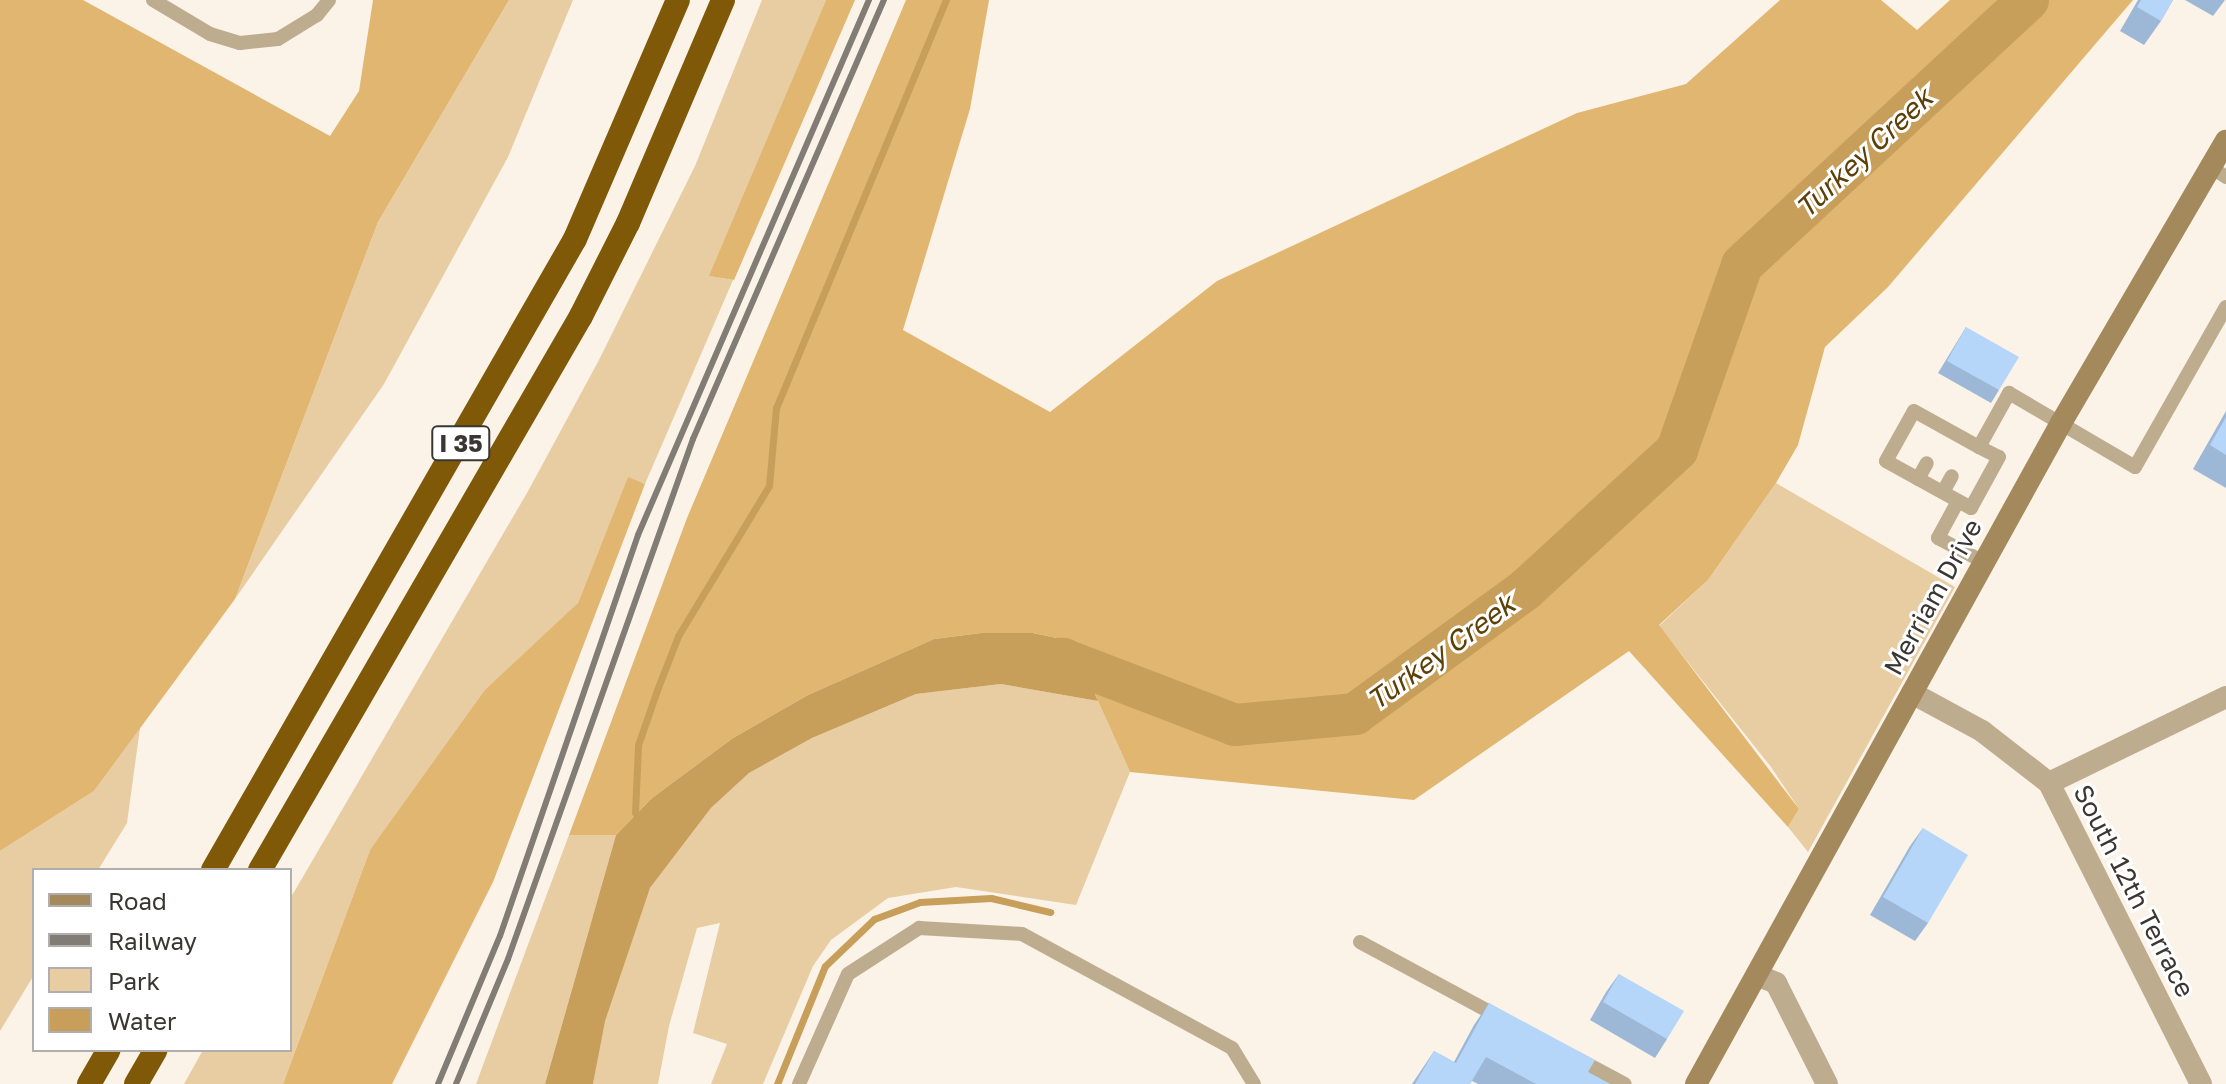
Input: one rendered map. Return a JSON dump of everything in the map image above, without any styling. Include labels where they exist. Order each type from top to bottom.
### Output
[{"type":"highway","name":"I 35","points":[[214,868],[575,239],[678,0]]},
{"type":"highway","name":"I 35","points":[[261,868],[581,316],[628,223],[723,0]]},
{"type":"highway","points":[[89,1084],[108,1052]]},
{"type":"highway","points":[[136,1084],[155,1052]]},
{"type":"main road","name":"Merriam Drive","points":[[1696,1084],[2061,423],[2218,172],[2226,141]]},
{"type":"street","name":"South 12th Terrace","points":[[1912,693],[1982,731],[2049,783],[2201,1084]]},
{"type":"street","points":[[2049,783],[2226,697]]},
{"type":"street","points":[[1757,975],[1776,983],[1827,1084]]},
{"type":"lane","points":[[153,0],[210,34],[240,43],[278,39],[317,15],[329,0]]},
{"type":"lane","points":[[1971,448],[2009,393],[2135,467],[2226,307]]},
{"type":"lane","points":[[1914,411],[1944,435],[1971,448],[1999,457],[1971,508],[1886,461],[1914,411]]},
{"type":"lane","points":[[1918,479],[1927,463]]},
{"type":"lane","points":[[1943,492],[1952,476]]},
{"type":"lane","points":[[1958,501],[1938,538],[1984,562]]},
{"type":"lane","points":[[799,1084],[848,974],[919,928],[1022,934],[1232,1048],[1254,1084]]},
{"type":"lane","points":[[1360,942],[1513,1024]]},
{"type":"lane","points":[[1555,1047],[1625,1084]]},
{"type":"green space","points":[[509,0],[573,0],[508,157],[384,384],[235,599],[378,222]]},
{"type":"green space","points":[[762,0],[826,0],[710,276],[733,280],[645,484],[628,478],[578,603],[370,850],[283,1084],[184,1084],[202,1052],[292,1052],[292,896],[527,493],[599,360],[695,166]]},
{"type":"green space","points":[[1776,483],[1955,587],[1808,852],[1788,827],[1799,809],[1771,767],[1659,626],[1708,580]]},
{"type":"green space","points":[[1001,684],[1098,701],[1130,772],[1076,905],[956,887],[888,898],[831,940],[813,966],[763,1084],[711,1084],[727,1044],[693,1033],[720,923],[697,928],[669,1026],[658,1084],[593,1084],[604,1021],[641,908],[650,888],[711,808],[749,773],[812,738],[916,694]]},
{"type":"green space","points":[[140,728],[127,823],[99,868],[32,868],[32,978],[0,1031],[0,851],[94,791]]},
{"type":"green space","points":[[569,835],[616,835],[545,1084],[476,1084]]},
{"type":"shaded area","points":[[0,0],[83,0],[330,136],[359,91],[373,0],[509,0],[378,222],[235,599],[94,791],[0,851]]},
{"type":"shaded area","points":[[826,0],[855,0],[734,280],[709,276]]},
{"type":"shaded area","points":[[906,0],[989,0],[970,109],[903,330],[1050,412],[1217,281],[1577,113],[1686,84],[1780,0],[1881,0],[1917,30],[1950,0],[2133,0],[1888,287],[1825,347],[1798,445],[1776,483],[1708,580],[1659,625],[1799,809],[1788,827],[1629,651],[1414,800],[1130,772],[1071,641],[1033,633],[981,633],[934,639],[808,695],[733,738],[652,798],[616,835],[569,835],[687,518]]},
{"type":"shaded area","points":[[628,477],[645,484],[493,882],[392,1084],[283,1084],[370,850],[485,690],[578,603]]},
{"type":"water","points":[[981,633],[1033,633],[1071,641],[1098,701],[1001,684],[916,694],[812,738],[749,773],[711,808],[650,888],[605,1021],[593,1084],[545,1084],[616,835],[652,798],[733,738],[808,695],[934,639]]},
{"type":"building","points":[[2141,0],[2173,0],[2161,21],[2137,7]]},
{"type":"building","points":[[1966,327],[2019,357],[1999,390],[1947,361]]},
{"type":"building","points":[[2226,417],[2226,455],[2210,445]]},
{"type":"building","points":[[1923,828],[1968,855],[1928,923],[1883,897]]},
{"type":"building","points":[[1619,974],[1684,1011],[1667,1039],[1603,1002]]},
{"type":"building","points":[[1489,1003],[1595,1060],[1588,1072],[1610,1084],[1536,1084],[1486,1057],[1470,1084],[1415,1084],[1434,1051],[1456,1063]]},
{"type":"waterway","points":[[640,821],[635,812],[638,745],[657,690],[678,636],[769,486],[776,408],[946,0]]},
{"type":"waterway","name":"Turkey Creek","points":[[1028,660],[1063,659],[1235,725],[1355,714],[1525,590],[1677,450],[1742,265],[2028,0]]},
{"type":"waterway","points":[[777,1084],[825,966],[874,919],[920,902],[991,898],[1050,912]]},
{"type":"railway","points":[[438,1084],[500,936],[638,535],[869,0]]},
{"type":"railway","points":[[456,1084],[508,959],[693,439],[884,0]]}]
